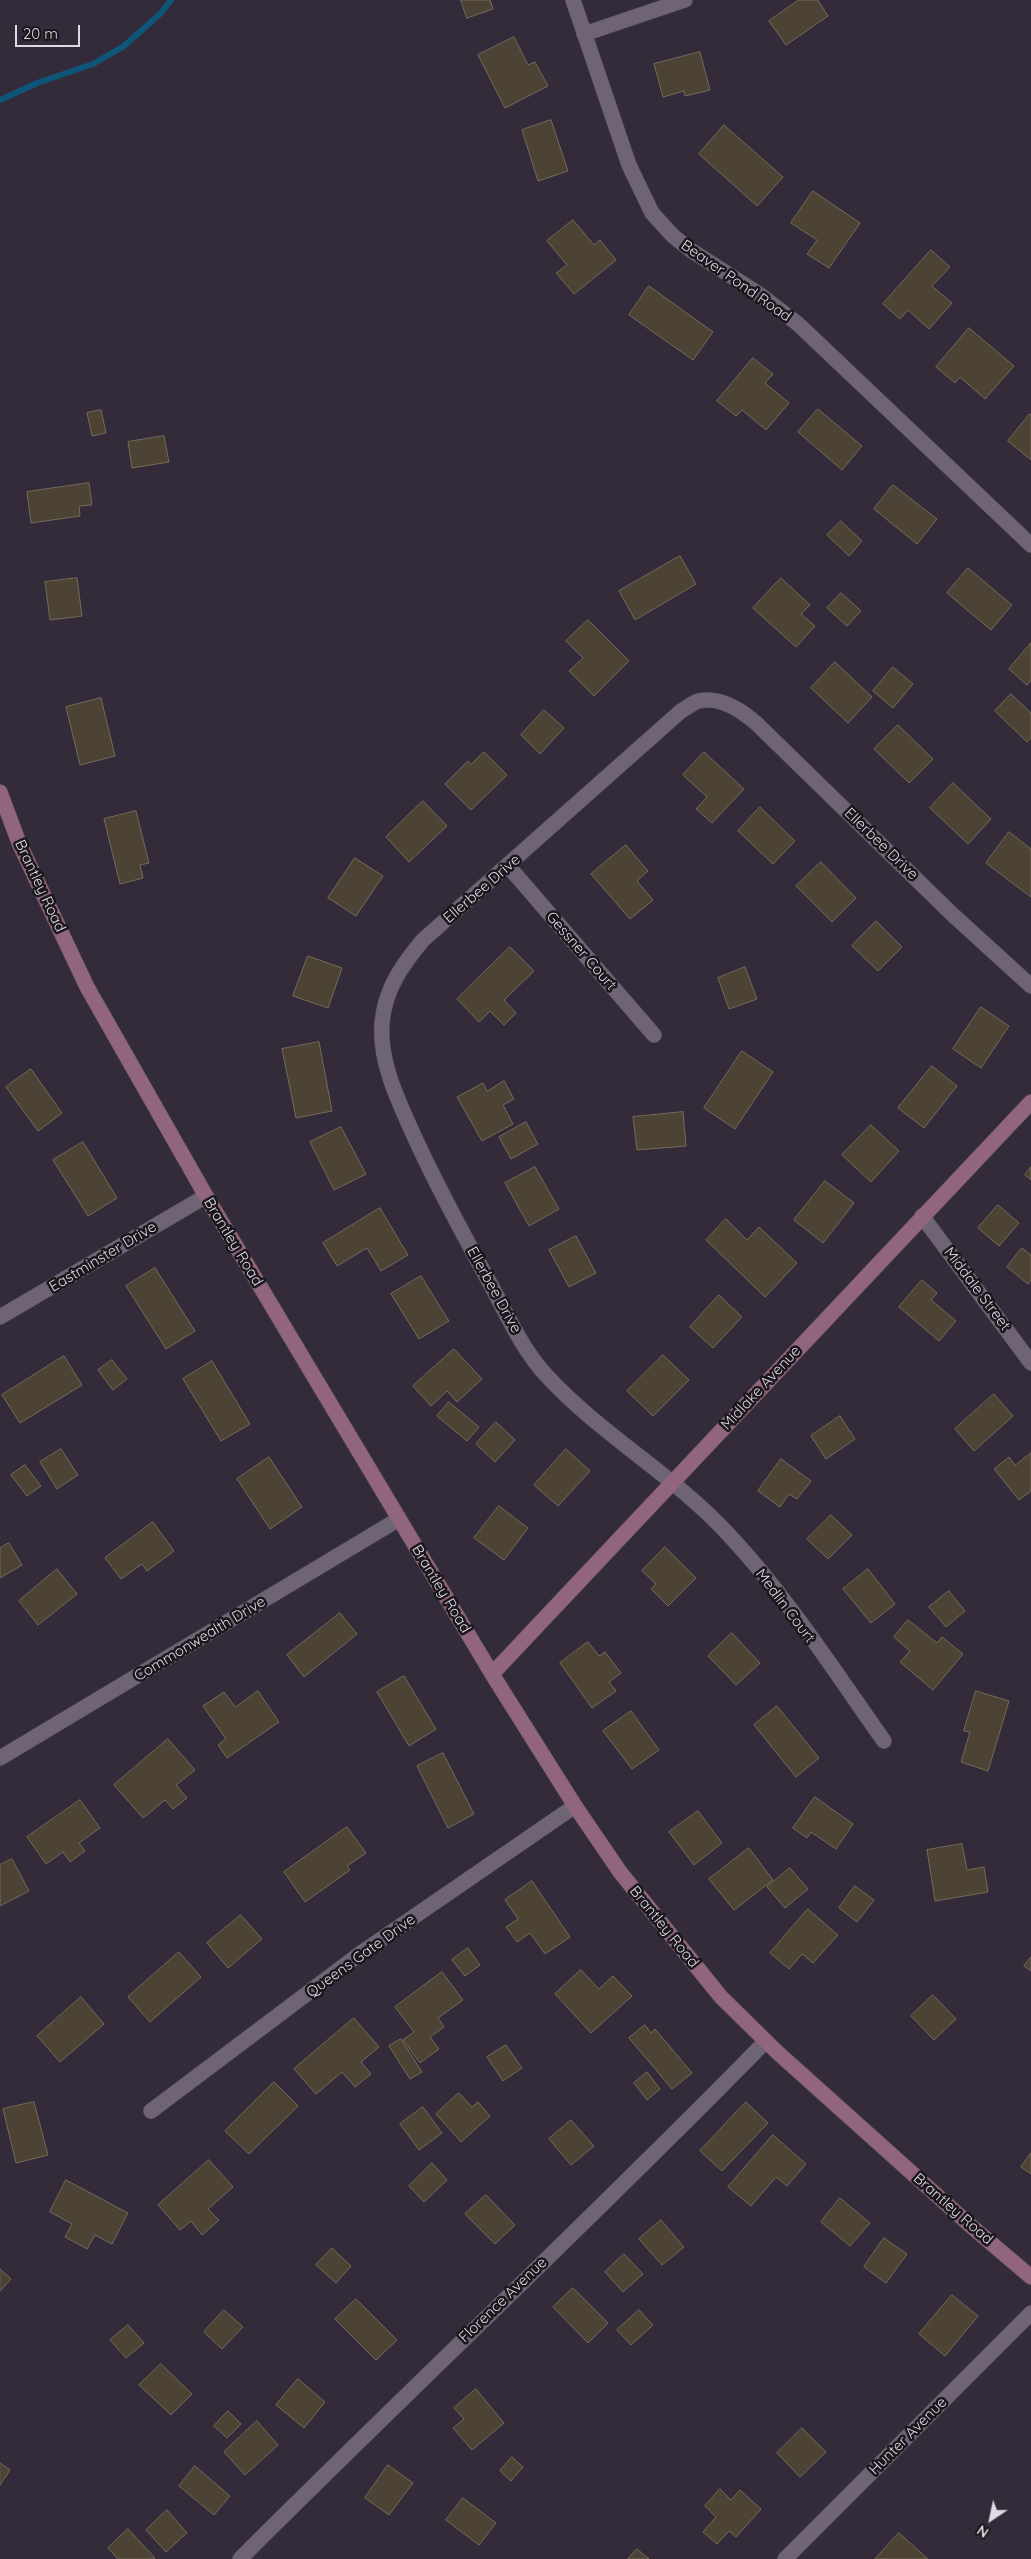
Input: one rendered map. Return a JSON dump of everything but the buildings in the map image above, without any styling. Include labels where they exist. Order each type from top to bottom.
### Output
[{"type":"street","name":"Beaver Pond Road","points":[[573,0],[628,165],[652,212],[674,236],[692,251],[759,294],[798,324],[1031,545]]},
{"type":"street","points":[[584,34],[685,0]]},
{"type":"street","name":"Ellerbee Drive","points":[[672,1483],[608,1432],[544,1373],[523,1343],[434,1180],[393,1089],[382,1040],[382,1023],[386,998],[392,982],[406,960],[423,940],[509,867],[681,712],[698,701],[714,701],[740,709],[756,722],[953,915],[1031,986]]},
{"type":"street","name":"Brantley Road","points":[[0,792],[19,843],[87,987],[206,1196],[492,1674],[575,1806],[650,1910],[721,1997],[766,2041],[963,2219],[1031,2276]]},
{"type":"street","name":"Gessner Court","points":[[509,867],[654,1035]]},
{"type":"street","name":"Midlake Avenue","points":[[492,1674],[1031,1102]]},
{"type":"street","name":"Eastminster Drive","points":[[0,1317],[206,1196]]},
{"type":"street","name":"Middale Street","points":[[922,1216],[1031,1363]]},
{"type":"street","name":"Medlin Court","points":[[672,1483],[707,1512],[744,1552],[786,1603],[884,1742]]},
{"type":"street","name":"Commonwealth Drive","points":[[0,1758],[399,1519]]},
{"type":"street","name":"Queens Gate Drive","points":[[151,2111],[361,1953],[575,1806]]},
{"type":"street","name":"Florence Avenue","points":[[240,2559],[405,2394],[662,2148],[766,2041]]},
{"type":"street","name":"Hunter Avenue","points":[[785,2559],[1031,2313]]},
{"type":"waterway","points":[[0,100],[37,83],[93,64],[124,46],[161,13],[171,0]]}]
